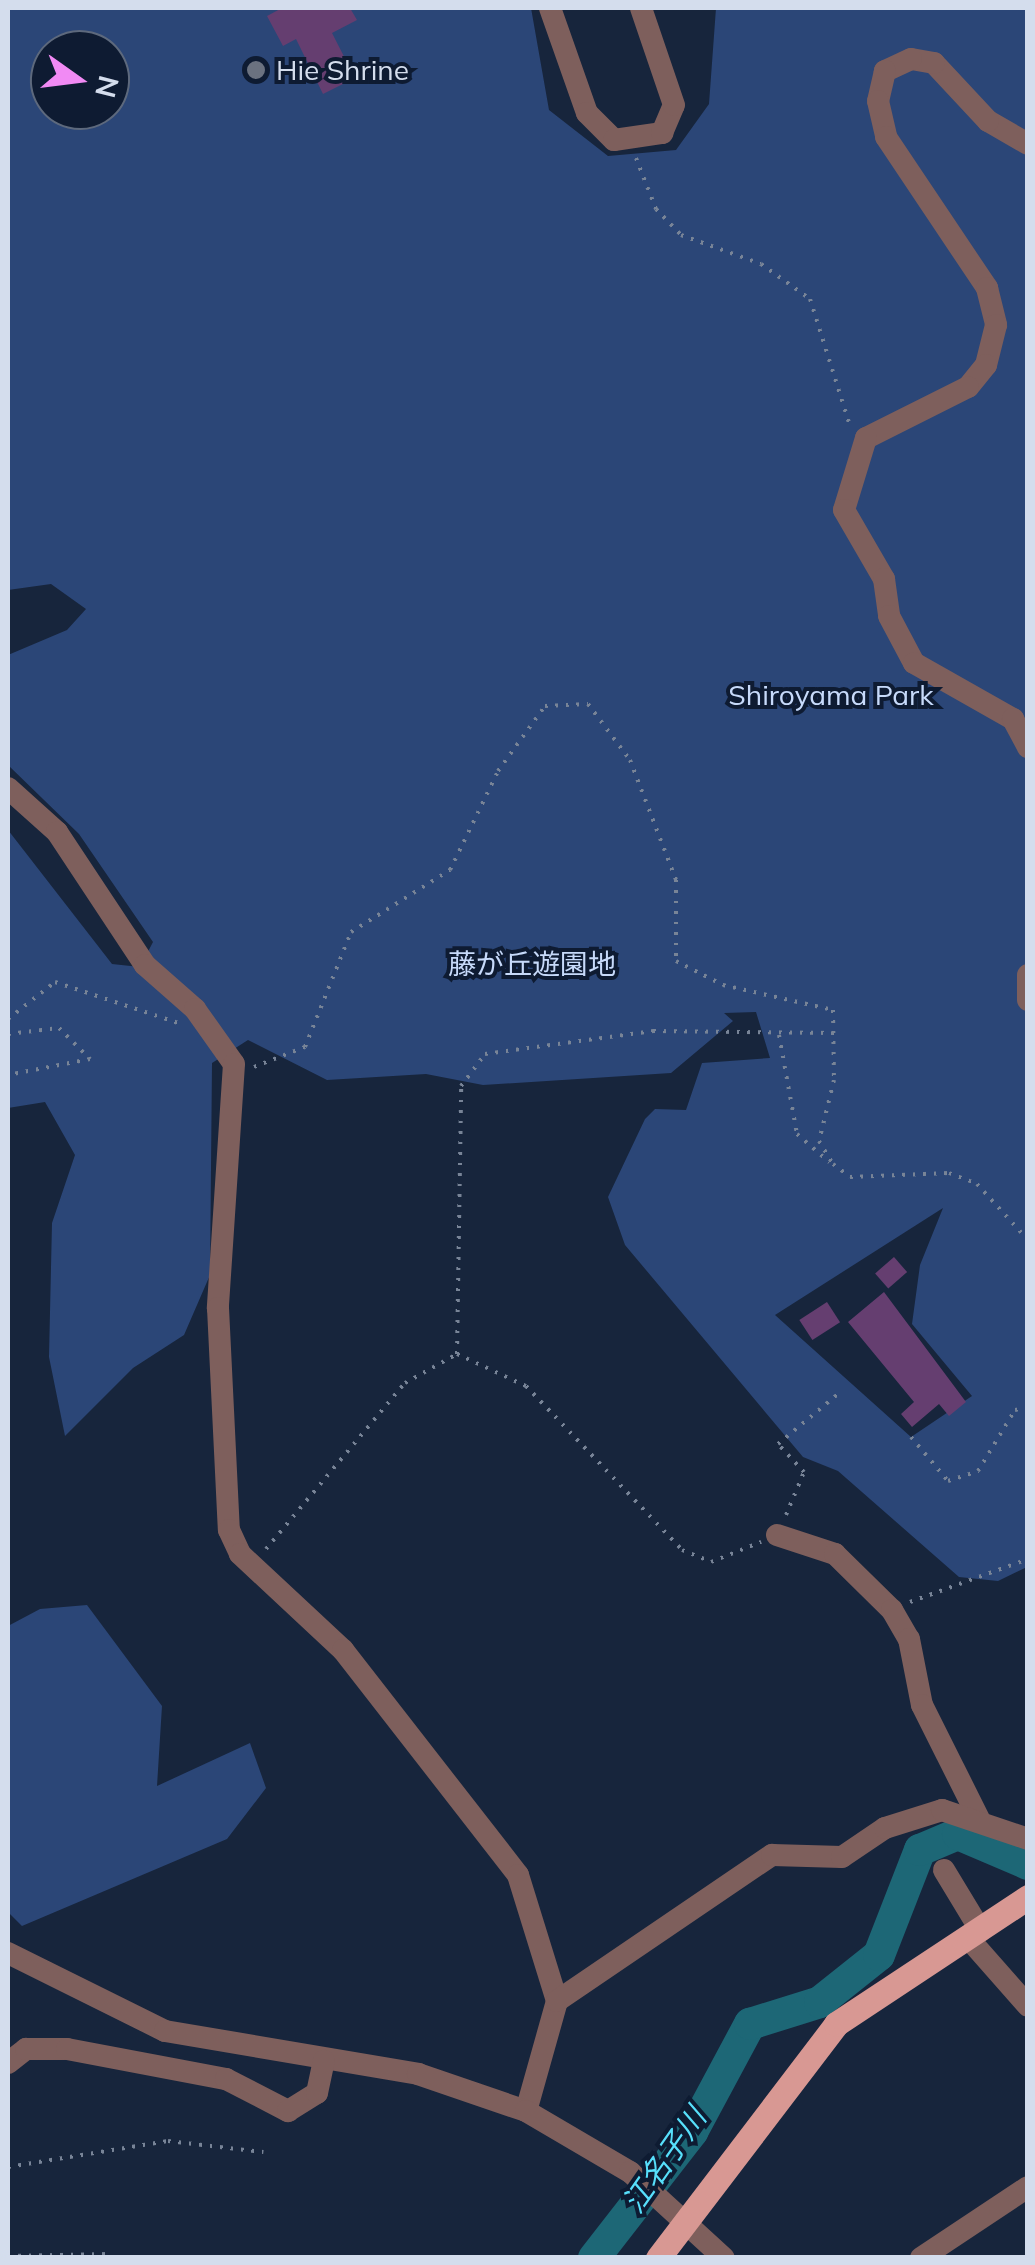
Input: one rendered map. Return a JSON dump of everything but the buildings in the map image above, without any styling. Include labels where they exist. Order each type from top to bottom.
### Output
[{"type":"main road","points":[[658,2258],[836,2024],[1028,1898]]},
{"type":"street","points":[[550,8],[587,113],[614,140],[662,133],[674,105],[640,8]]},
{"type":"street","points":[[1028,144],[988,121],[934,63],[911,59],[885,71],[878,101],[886,137],[987,288],[996,326],[986,366],[968,387],[866,438],[844,510],[884,579],[899,642],[914,663],[1012,719],[1028,747]]},
{"type":"street","points":[[8,788],[57,832],[145,965],[227,1054],[218,1308],[225,1511],[240,1554],[343,1650],[504,1852],[547,1947],[556,2001],[526,2111]]},
{"type":"street","points":[[1028,975],[1028,1000]]},
{"type":"street","points":[[777,1535],[834,1554],[892,1610],[909,1639],[922,1705],[967,1780],[979,1819]]},
{"type":"street","points":[[556,2001],[772,1855],[822,1862],[913,1818],[953,1810],[1028,1840]]},
{"type":"street","points":[[944,1870],[975,1935],[1028,2006]]},
{"type":"street","points":[[8,1952],[164,2031],[418,2074],[526,2111],[630,2172],[687,2219],[724,2258]]},
{"type":"street","points":[[11,2056],[67,2048],[226,2078],[288,2111],[317,2093],[324,2061]]},
{"type":"street","points":[[920,2258],[1028,2187]]},
{"type":"path","points":[[635,157],[656,210],[681,235],[761,264],[810,299],[847,423],[866,438]]},
{"type":"path","points":[[8,1020],[55,982],[227,1054],[272,1066],[305,1047],[351,932],[450,870],[522,732],[545,706],[564,701],[600,714],[630,760],[676,880],[676,961],[723,984],[814,1000],[834,1010],[836,1033],[818,1141],[833,1164]]},
{"type":"path","points":[[8,1034],[59,1028],[90,1059],[8,1075]]},
{"type":"path","points":[[457,1354],[461,1086],[485,1054],[653,1032],[836,1033]]},
{"type":"path","points":[[779,1033],[797,1134],[833,1164],[850,1178],[962,1178],[1028,1240]]},
{"type":"path","points":[[457,1354],[526,1386],[682,1550],[711,1562],[777,1535],[804,1472],[778,1444],[838,1394]]},
{"type":"path","points":[[258,1567],[271,1536],[405,1383],[457,1354]]},
{"type":"path","points":[[911,1437],[948,1481],[978,1471],[1015,1410],[1028,1408]]},
{"type":"path","points":[[892,1610],[1028,1559]]},
{"type":"path","points":[[8,2167],[168,2141],[263,2152]]},
{"type":"path","points":[[8,2256],[110,2254]]},
{"type":"green space","points":[[8,8],[531,8],[549,110],[608,156],[676,150],[709,104],[716,8],[1027,8],[1027,1567],[998,1581],[959,1577],[838,1471],[803,1457],[625,1245],[608,1197],[645,1119],[655,1109],[686,1110],[702,1063],[770,1058],[756,1012],[724,1013],[733,1021],[671,1073],[483,1085],[426,1074],[327,1080],[248,1040],[212,1063],[210,1275],[184,1335],[133,1368],[65,1436],[49,1357],[52,1223],[75,1155],[45,1102],[8,1108],[8,830],[112,964],[140,967],[153,942],[79,834],[8,765],[8,655],[67,630],[86,609],[51,584],[8,590]],"holes":[[[943,1208],[920,1265],[912,1324],[972,1396],[911,1437],[775,1315]]]},
{"type":"green space","points":[[87,1605],[162,1706],[157,1786],[250,1743],[266,1788],[227,1839],[22,1926],[8,1912],[8,1626],[40,1609]]},
{"type":"waterway","name":"江名子川","points":[[594,2258],[692,2132],[750,2024],[820,2002],[879,1955],[920,1850],[958,1834],[1028,1864]]},
{"type":"place","name":"Hie Shrine","points":[[256,70]]},
{"type":"park label","name":"Shiroyama Park","points":[[831,695]]},
{"type":"park label","name":"藤が丘遊園地","points":[[532,964]]}]
